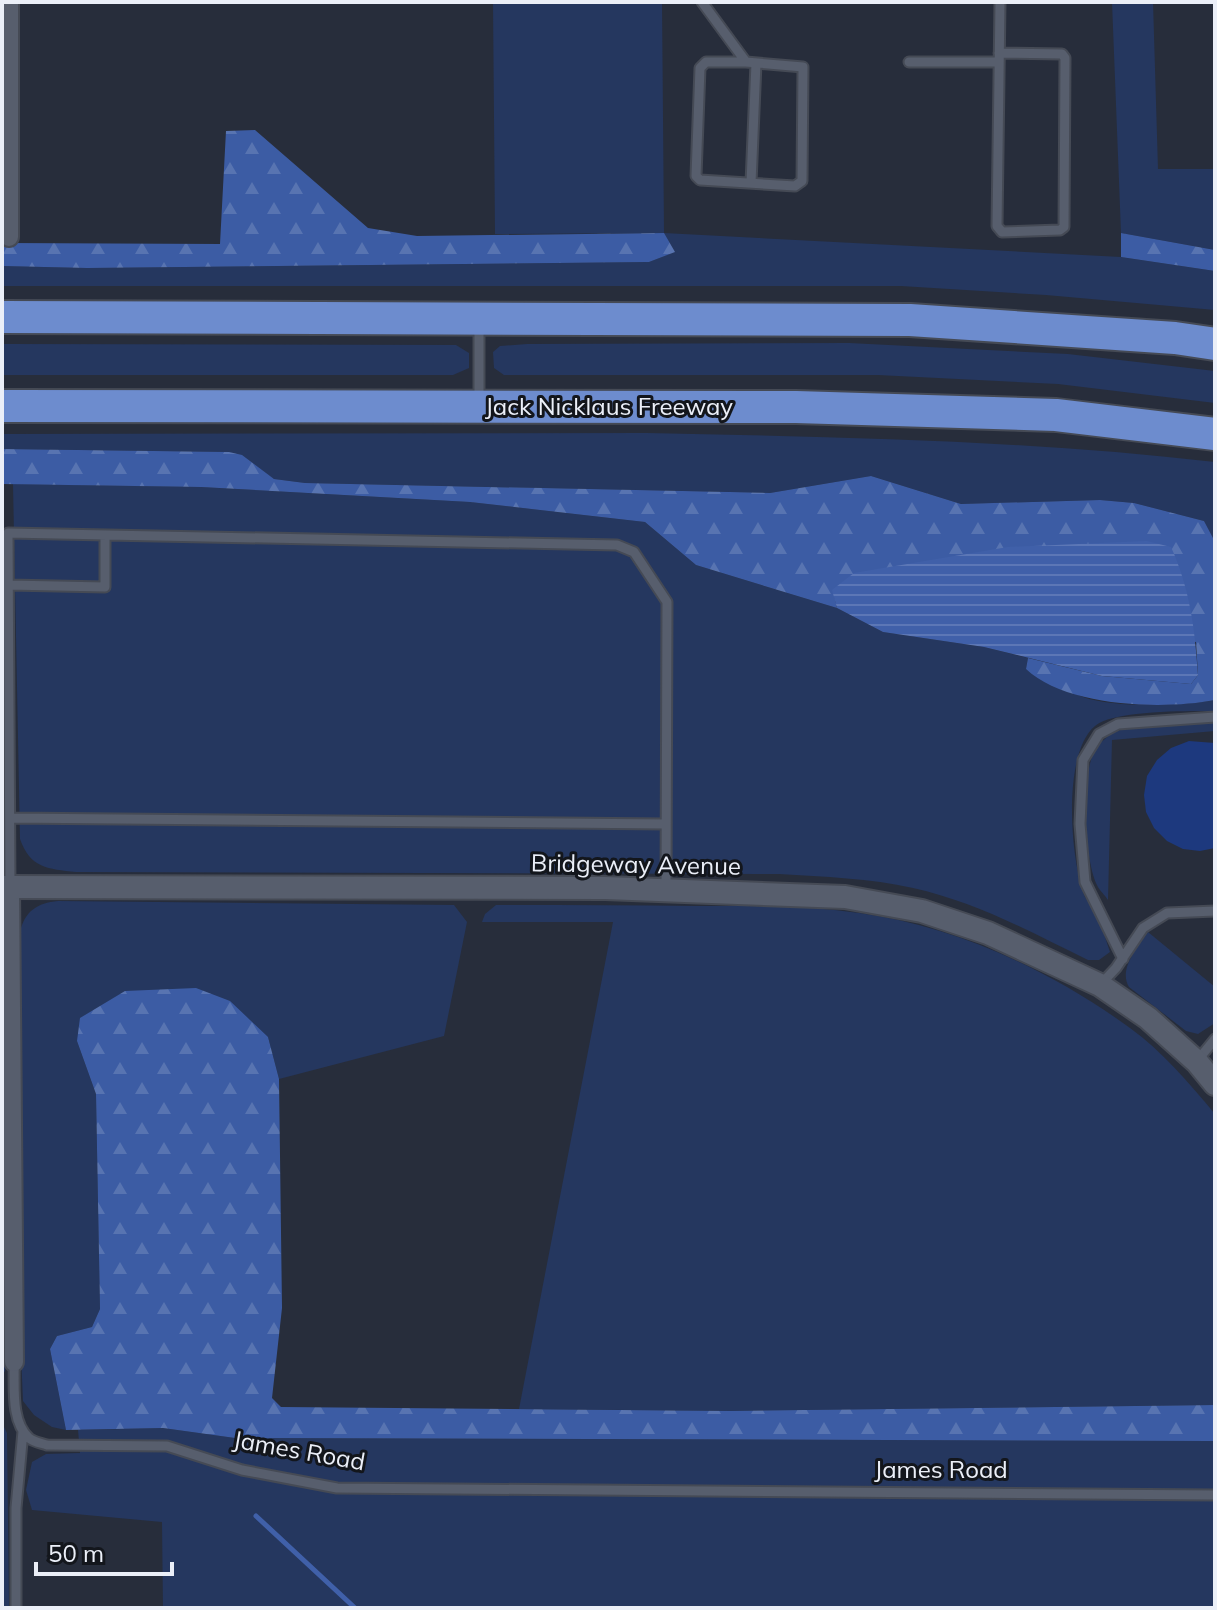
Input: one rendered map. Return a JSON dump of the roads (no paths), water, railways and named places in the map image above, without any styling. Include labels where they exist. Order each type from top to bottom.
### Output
[{"type":"highway","points":[[2,317],[910,320],[1175,338],[1215,344]]},
{"type":"highway","name":"Jack Nicklaus Freeway","points":[[2,406],[796,407],[1056,415],[1215,434]]},
{"type":"street","points":[[9,2],[9,237]]},
{"type":"street","points":[[6,887],[14,1362]]},
{"type":"street","name":"Bridgeway Avenue","points":[[6,887],[605,888],[845,897],[922,911],[988,933],[1100,985],[1148,1018],[1197,1062],[1215,1084]]},
{"type":"lane","points":[[702,2],[751,62],[751,183]]},
{"type":"lane","points":[[909,62],[999,58],[1062,54],[1065,58],[1064,227],[1060,230],[1002,232],[997,226],[999,58],[1000,2]]},
{"type":"lane","points":[[706,62],[803,67],[802,181],[795,186],[751,183],[700,180],[696,176],[700,68],[706,62]]},
{"type":"lane","points":[[479,319],[479,406]]},
{"type":"lane","points":[[6,887],[10,818],[8,533],[617,545],[634,552],[667,602],[666,890]]},
{"type":"lane","points":[[9,585],[105,587],[105,535]]},
{"type":"lane","points":[[1123,959],[1085,882],[1080,824],[1083,760],[1099,734],[1118,724],[1215,717]]},
{"type":"lane","points":[[10,818],[666,824]]},
{"type":"lane","points":[[1100,985],[1123,959],[1143,928],[1167,913],[1215,911]]},
{"type":"lane","points":[[1197,1062],[1215,1039]]},
{"type":"lane","points":[[14,1362],[15,1403],[23,1431],[16,1508],[16,1608]]},
{"type":"lane","name":"James Road","points":[[23,1431],[30,1439],[47,1445],[167,1446],[242,1470],[337,1488],[1215,1495]]},
{"type":"waterway","points":[[256,1516],[355,1608]]}]
